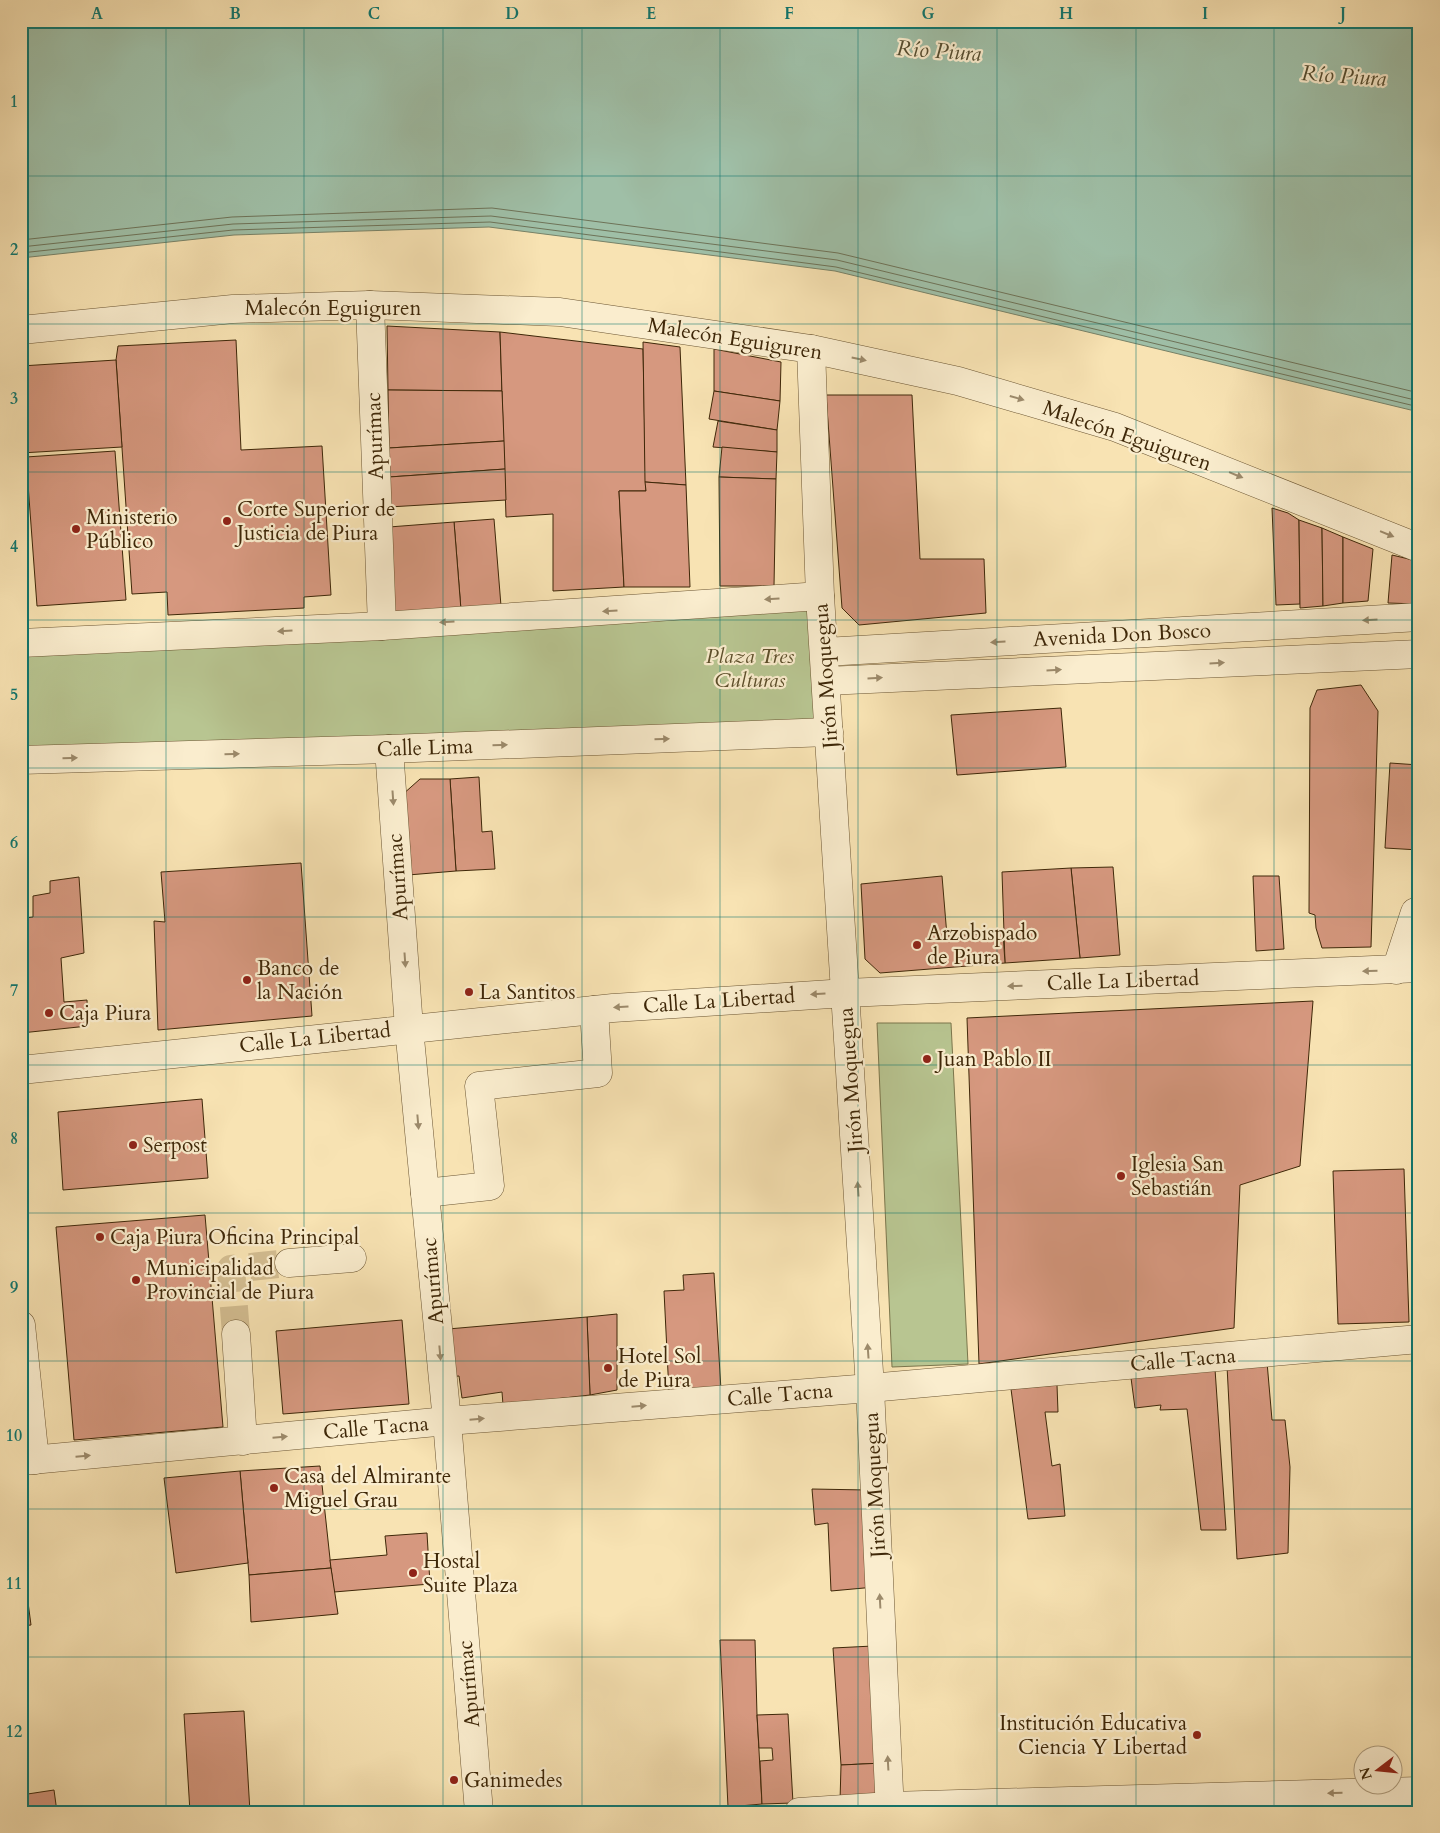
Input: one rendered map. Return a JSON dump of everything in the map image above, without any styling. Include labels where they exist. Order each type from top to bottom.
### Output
[{"type":"street","name":"Malecón Eguiguren","points":[[21,330],[233,309],[370,305],[560,312],[811,349],[958,381],[1115,427],[1419,548]]},
{"type":"street","name":"Apurímac","points":[[370,305],[382,626]]},
{"type":"street","name":"Jirón Moquegua","points":[[811,349],[820,596],[870,1388],[890,1809]]},
{"type":"street","points":[[21,643],[382,626],[820,596]]},
{"type":"street","name":"Avenida Don Bosco","points":[[825,652],[1419,617]]},
{"type":"street","name":"Avenida Don Bosco","points":[[826,681],[1419,654]]},
{"type":"street","name":"Calle Lima","points":[[21,760],[389,749],[829,732]]},
{"type":"street","name":"Apurímac","points":[[389,749],[410,1028],[447,1421],[479,1812]]},
{"type":"street","points":[[1408,969],[1415,912],[1419,912]]},
{"type":"street","name":"Calle La Libertad","points":[[21,1070],[594,1010],[846,992],[1408,969]]},
{"type":"street","points":[[425,1193],[490,1186],[479,1086],[598,1073],[594,1010]]},
{"type":"street","points":[[289,1263],[352,1258]]},
{"type":"street","points":[[21,1325],[28,1461]]},
{"type":"street","points":[[236,1334],[243,1441]]},
{"type":"street","name":"Calle Tacna","points":[[28,1461],[447,1421],[870,1388],[1419,1339]]},
{"type":"street","points":[[799,1812],[1419,1791]]},
{"type":"green space","name":"Plaza Tres Culturas","points":[[820,596],[829,732],[21,760],[21,643]]},
{"type":"green space","points":[[877,1023],[951,1023],[968,1364],[892,1367]]},
{"type":"water","name":"Río Piura","points":[[21,21],[1419,21],[1419,412],[835,271],[489,227],[234,235],[21,258]]},
{"type":"building","points":[[387,326],[500,332],[502,391],[388,390]]},
{"type":"building","points":[[500,332],[643,349],[646,491],[619,491],[624,587],[553,591],[553,514],[506,517]]},
{"type":"building","name":"Corte Superior de Justicia de Piura","points":[[236,340],[241,450],[322,446],[331,595],[304,597],[304,608],[168,615],[167,592],[132,594],[116,360],[118,346]]},
{"type":"building","points":[[643,342],[680,347],[686,485],[645,482]]},
{"type":"building","points":[[714,349],[781,362],[780,401],[714,391]]},
{"type":"building","points":[[116,360],[122,447],[21,453],[21,366]]},
{"type":"building","points":[[388,390],[502,391],[504,441],[389,448]]},
{"type":"building","points":[[714,391],[780,401],[777,430],[709,419]]},
{"type":"building","points":[[826,395],[912,395],[920,559],[984,559],[986,613],[859,625],[842,608]]},
{"type":"building","points":[[718,421],[777,430],[777,452],[713,447]]},
{"type":"building","points":[[504,441],[505,469],[389,477],[389,448]]},
{"type":"building","points":[[722,447],[777,452],[776,479],[719,477]]},
{"type":"building","name":"Ministerio Público","points":[[115,451],[126,600],[37,606],[26,457]]},
{"type":"building","points":[[505,469],[506,500],[389,507],[389,477]]},
{"type":"building","points":[[719,477],[776,479],[774,586],[720,586]]},
{"type":"building","points":[[645,482],[686,485],[690,587],[624,587],[619,491],[646,491]]},
{"type":"building","points":[[1272,508],[1288,513],[1299,520],[1300,604],[1276,605]]},
{"type":"building","points":[[494,519],[501,606],[461,610],[454,522]]},
{"type":"building","points":[[1299,520],[1322,528],[1323,606],[1300,608]]},
{"type":"building","points":[[454,522],[461,610],[395,615],[389,527]]},
{"type":"building","points":[[1322,528],[1343,537],[1343,603],[1323,606]]},
{"type":"building","points":[[1343,537],[1373,549],[1368,601],[1343,603]]},
{"type":"building","points":[[1392,555],[1417,561],[1419,564],[1419,604],[1388,603]]},
{"type":"building","points":[[1361,685],[1378,711],[1371,947],[1322,948],[1316,928],[1315,915],[1309,913],[1310,708],[1317,690]]},
{"type":"building","points":[[1061,708],[1066,767],[957,775],[951,715]]},
{"type":"building","points":[[1390,763],[1419,765],[1419,850],[1385,848]]},
{"type":"building","points":[[479,777],[482,832],[492,831],[495,869],[456,871],[450,779]]},
{"type":"building","points":[[420,779],[450,779],[456,871],[408,875],[402,795]]},
{"type":"building","points":[[301,863],[312,1016],[158,1030],[154,921],[165,922],[161,872]]},
{"type":"building","points":[[1113,867],[1120,955],[1080,958],[1071,868]]},
{"type":"building","points":[[1071,868],[1080,958],[1005,963],[1002,872]]},
{"type":"building","points":[[942,876],[947,936],[1003,933],[1005,963],[880,973],[865,959],[861,884]]},
{"type":"building","points":[[1253,876],[1279,876],[1284,949],[1256,951]]},
{"type":"building","points":[[79,877],[84,953],[61,958],[64,1002],[87,1000],[88,1026],[21,1033],[21,926],[26,925],[26,918],[33,917],[33,896],[50,893],[50,881]]},
{"type":"building","name":"Iglesia San Sebastián","points":[[1313,1001],[1300,1166],[1240,1185],[1234,1328],[979,1364],[967,1018]]},
{"type":"building","name":"Serpost","points":[[202,1099],[208,1178],[63,1190],[58,1112]]},
{"type":"building","points":[[1404,1169],[1409,1322],[1338,1324],[1333,1171]]},
{"type":"building","name":"Municipalidad Provincial de Piura","points":[[205,1215],[223,1427],[74,1440],[56,1227]]},
{"type":"building","points":[[714,1273],[721,1390],[669,1393],[664,1291],[684,1290],[683,1275]]},
{"type":"building","points":[[617,1314],[617,1390],[590,1395],[587,1317]]},
{"type":"building","points":[[587,1317],[590,1395],[503,1405],[502,1392],[462,1398],[459,1376],[448,1377],[448,1329]]},
{"type":"building","points":[[402,1320],[409,1404],[283,1414],[276,1331]]},
{"type":"building","points":[[1267,1362],[1272,1420],[1285,1420],[1290,1467],[1288,1553],[1237,1559],[1227,1366]]},
{"type":"building","points":[[1215,1369],[1226,1530],[1201,1530],[1187,1409],[1160,1410],[1161,1405],[1135,1408],[1131,1378]]},
{"type":"building","points":[[1057,1385],[1058,1412],[1045,1412],[1052,1466],[1060,1464],[1065,1516],[1028,1519],[1011,1389]]},
{"type":"building","points":[[320,1466],[331,1568],[249,1575],[240,1471]]},
{"type":"building","points":[[240,1471],[248,1563],[176,1573],[164,1478]]},
{"type":"building","points":[[812,1489],[867,1490],[875,1587],[831,1591],[828,1523],[815,1525]]},
{"type":"building","points":[[427,1533],[430,1584],[334,1592],[330,1560],[387,1555],[385,1536]]},
{"type":"building","points":[[21,1549],[31,1625],[21,1626]]},
{"type":"building","points":[[331,1568],[338,1614],[251,1622],[249,1575]]},
{"type":"building","points":[[720,1640],[755,1640],[762,1804],[728,1807]]},
{"type":"building","points":[[873,1646],[883,1763],[841,1765],[833,1648]]},
{"type":"building","points":[[244,1711],[250,1812],[190,1812],[184,1714]]},
{"type":"building","points":[[788,1714],[793,1803],[762,1804],[760,1761],[773,1760],[772,1748],[759,1748],[757,1715]]},
{"type":"building","points":[[883,1763],[879,1800],[840,1802],[841,1765]]},
{"type":"building","points":[[54,1790],[57,1812],[21,1812],[21,1795]]},
{"type":"tunnel","points":[[236,1334],[231,1269],[289,1263]]},
{"type":"place","name":"Corte Superior de Justicia de Piura","points":[[227,521]]},
{"type":"place","name":"Ministerio Público","points":[[76,529]]},
{"type":"place","name":"Arzobispado de Piura","points":[[917,945]]},
{"type":"place","name":"Banco de la Nación","points":[[247,980]]},
{"type":"place","name":"La Santitos","points":[[469,992]]},
{"type":"place","name":"Caja Piura","points":[[49,1013]]},
{"type":"place","name":"Juan Pablo II","points":[[927,1059]]},
{"type":"place","name":"Serpost","points":[[133,1145]]},
{"type":"place","name":"Iglesia San Sebastián","points":[[1121,1176]]},
{"type":"place","name":"Caja Piura Oficina Principal","points":[[100,1237]]},
{"type":"place","name":"Municipalidad Provincial de Piura","points":[[136,1280]]},
{"type":"place","name":"Hotel Sol de Piura","points":[[608,1368]]},
{"type":"place","name":"Casa del Almirante Miguel Grau","points":[[274,1488]]},
{"type":"place","name":"Hostal Suite Plaza","points":[[413,1573]]},
{"type":"place","name":"Institución Educativa Ciencia Y Libertad","points":[[1197,1735]]},
{"type":"place","name":"Ganimedes","points":[[454,1780]]}]
